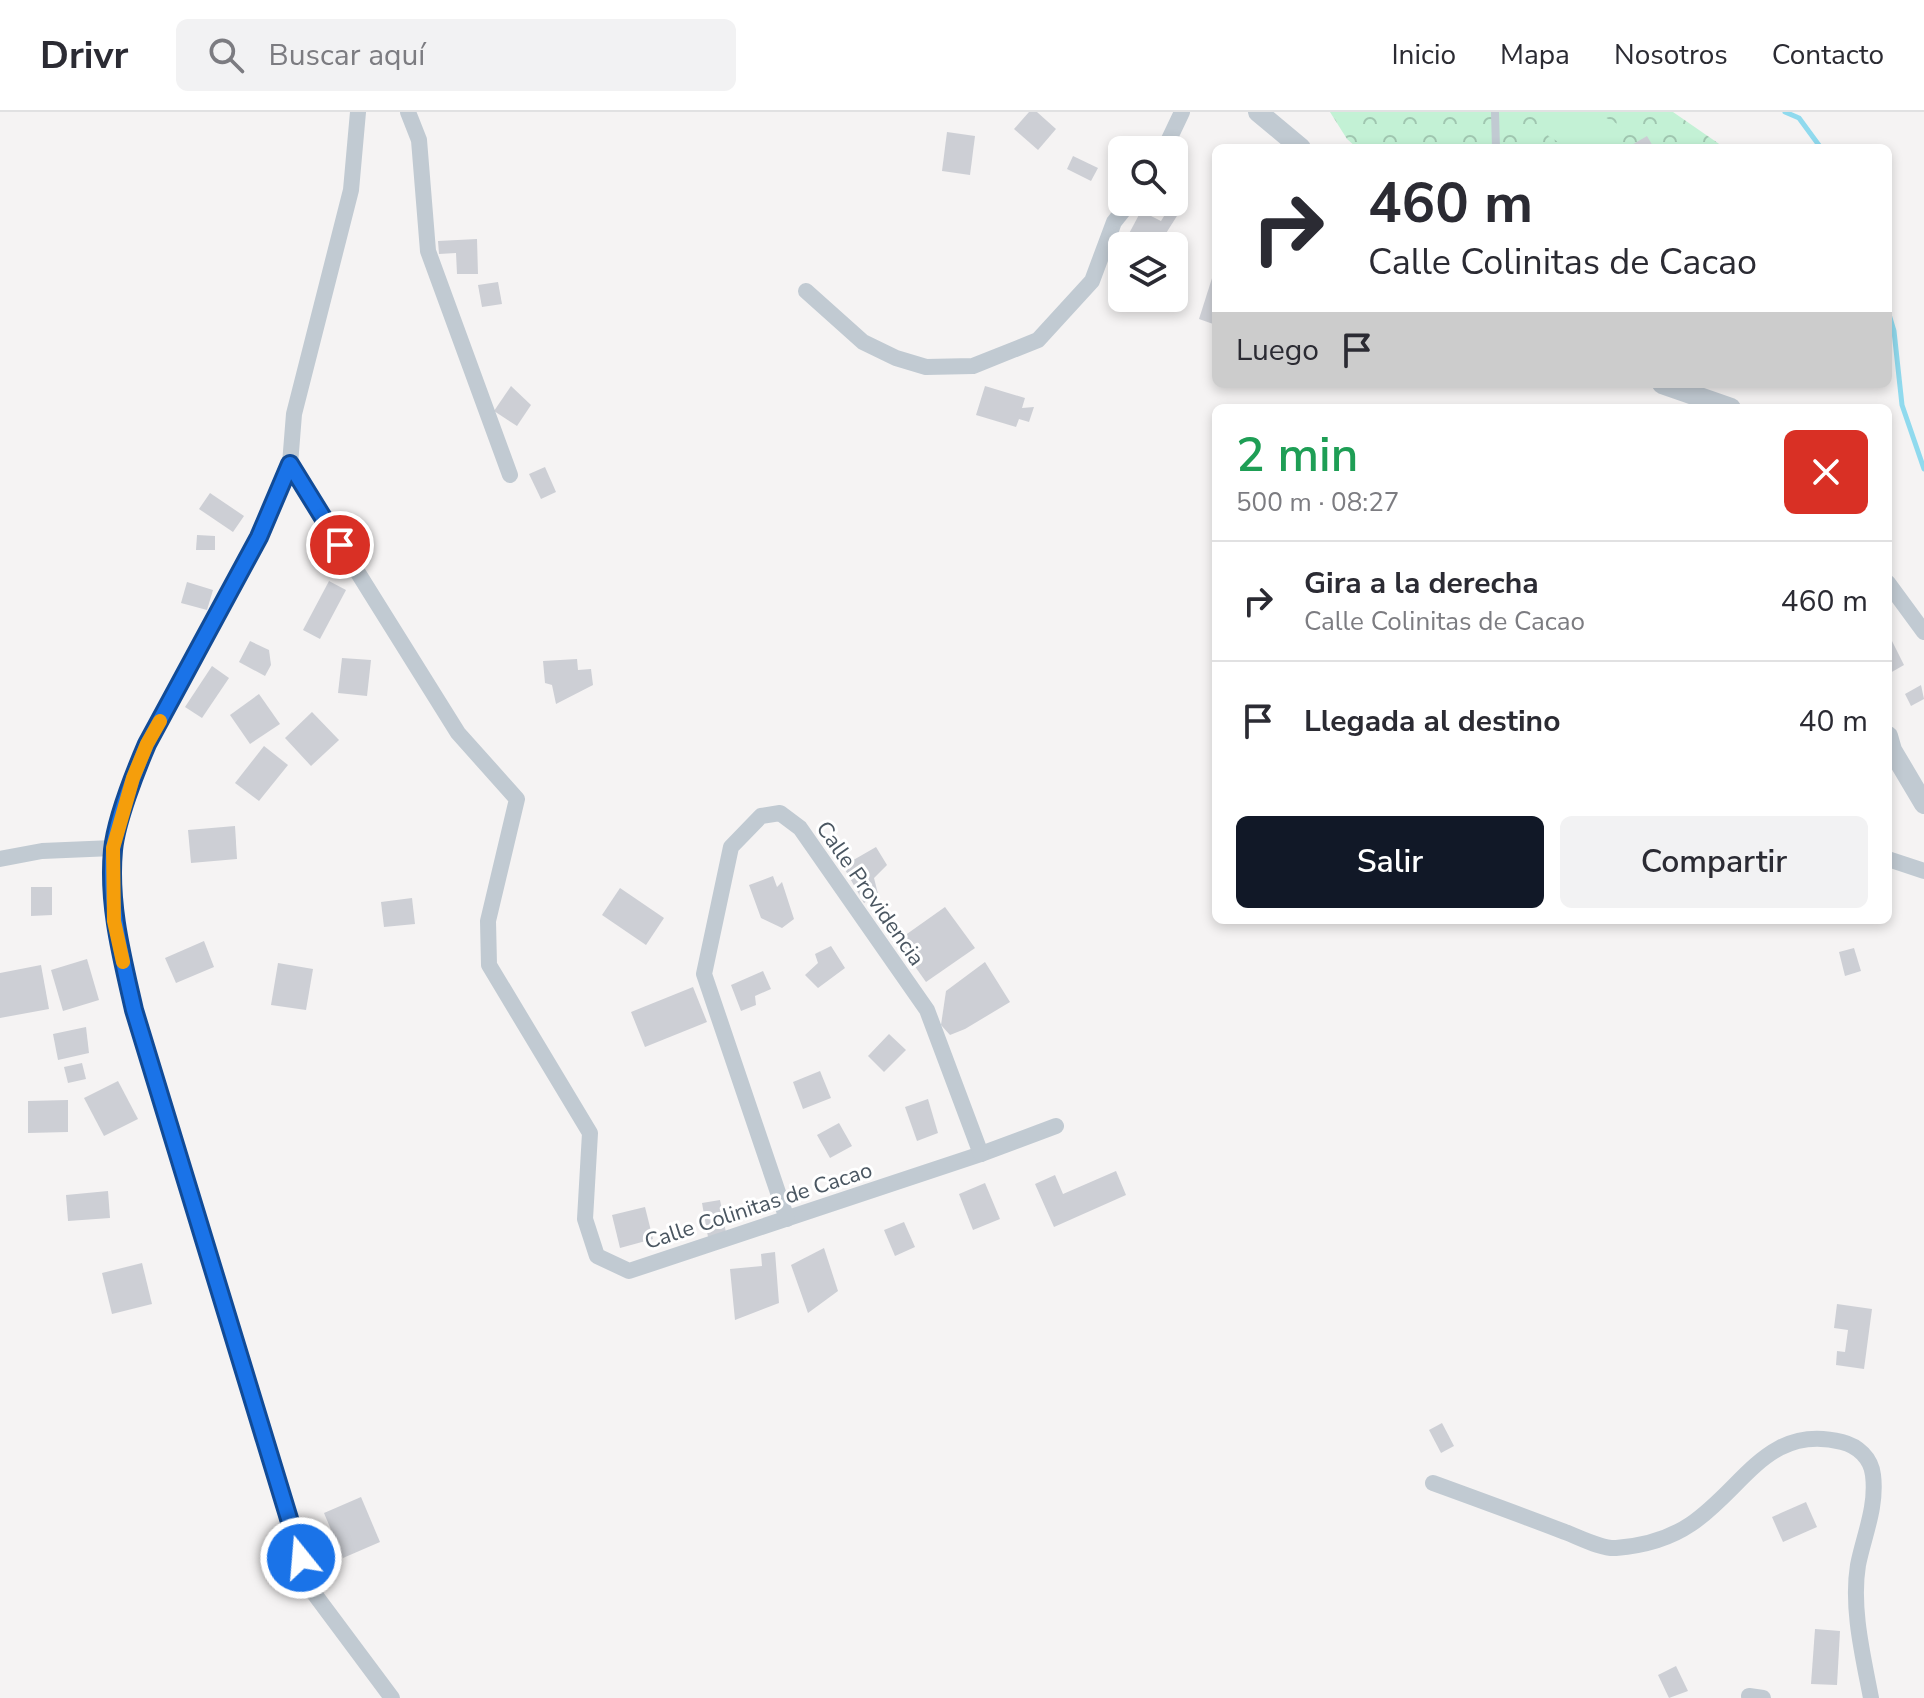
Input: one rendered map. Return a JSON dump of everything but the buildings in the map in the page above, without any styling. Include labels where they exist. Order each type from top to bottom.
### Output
[{"type":"street","points":[[358,112],[351,190],[294,414],[290,464],[259,537],[147,744],[133,778],[113,848],[114,921],[134,1010],[310,1588],[392,1698]]},
{"type":"street","points":[[408,112],[419,140],[428,251],[510,475]]},
{"type":"street","points":[[1171,136],[1182,112]]},
{"type":"street","points":[[1258,112],[1296,144]]},
{"type":"street","points":[[806,291],[863,342],[896,358],[926,367],[973,366],[1038,340],[1092,281],[1119,216]]},
{"type":"street","points":[[1674,388],[1720,404]]},
{"type":"street","name":"Calle Colinitas de Cacao","points":[[290,464],[458,733],[517,799],[488,921],[489,965],[590,1133],[585,1219],[597,1256],[629,1271],[1056,1126]]},
{"type":"street","points":[[1892,588],[1924,632]]},
{"type":"street","points":[[1892,750],[1924,804]]},
{"type":"street","name":"Calle Providencia","points":[[787,1219],[704,974],[731,847],[761,816],[780,813],[800,828],[927,1010],[981,1154]]},
{"type":"street","points":[[0,859],[42,851],[113,848]]},
{"type":"street","points":[[1892,860],[1924,871]]},
{"type":"street","points":[[1433,1483],[1612,1549],[1668,1537],[1690,1525],[1770,1452],[1789,1442],[1816,1437],[1851,1444],[1866,1456],[1873,1474],[1872,1512],[1858,1567],[1857,1604],[1871,1698]]},
{"type":"lane","points":[[1495,112],[1496,144]]},
{"type":"green space","points":[[1330,112],[1673,112],[1719,144],[1353,144]]},
{"type":"green space","points":[[1560,112],[1595,112],[1629,130],[1620,144],[1562,144],[1548,136]]},
{"type":"waterway","points":[[1785,112],[1799,118],[1818,144]]},
{"type":"waterway","points":[[1892,324],[1902,405],[1924,469]]},
{"type":"slow traffic","points":[[123,962],[114,921],[113,848],[133,778],[160,721]]},
{"type":"route","points":[[301,1558],[134,1010],[114,921],[113,848],[133,778],[147,744],[259,537],[290,464],[340,545]]}]
